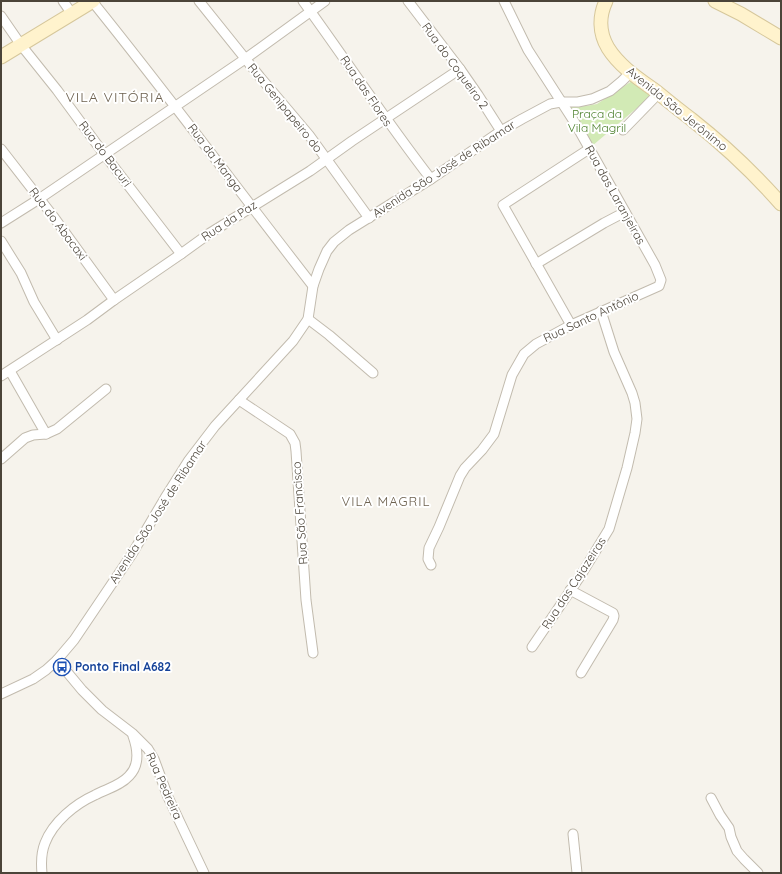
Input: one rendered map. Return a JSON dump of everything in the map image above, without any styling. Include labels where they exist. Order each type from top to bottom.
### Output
[{"type":"main road","points":[[1,57],[92,1]]},
{"type":"main road","name":"Avenida São Jerônimo","points":[[606,1],[600,19],[603,37],[608,48],[630,73],[659,94],[736,156],[781,204]]},
{"type":"main road","points":[[715,1],[741,14],[781,38]]},
{"type":"street","points":[[63,1],[72,14]]},
{"type":"street","name":"Rua da Manga","points":[[92,1],[215,157],[313,286]]},
{"type":"street","name":"Rua Genipapeiro do","points":[[199,1],[245,59],[304,129],[369,218]]},
{"type":"street","name":"Rua das Flores","points":[[303,1],[386,119],[431,179]]},
{"type":"street","points":[[1,223],[39,199],[245,59],[325,1]]},
{"type":"street","name":"Rua do Coqueiro 2","points":[[408,1],[478,94],[501,131]]},
{"type":"street","name":"Rua das Laranjeiras","points":[[504,1],[528,50],[575,123],[655,265],[661,280],[658,286]]},
{"type":"street","name":"Rua do Bacuri","points":[[1,16],[21,45],[182,254]]},
{"type":"street","name":"Rua da Paz","points":[[1,376],[87,320],[210,233],[327,160],[460,69]]},
{"type":"street","name":"Avenida São José de Ribamar","points":[[1,694],[33,679],[46,670],[57,660],[74,640],[132,554],[189,460],[215,426],[293,341],[308,319],[313,286],[323,258],[334,242],[341,236],[431,179],[501,131],[550,104],[561,102],[578,102],[592,99],[610,91],[630,73]]},
{"type":"street","points":[[623,130],[659,94]]},
{"type":"street","name":"Rua do Abacaxi","points":[[1,149],[114,300]]},
{"type":"street","points":[[571,325],[503,205],[590,149]]},
{"type":"street","points":[[536,264],[625,212]]},
{"type":"street","points":[[1,241],[18,268],[34,302],[57,340]]},
{"type":"street","name":"Rua Santo Antônio","points":[[431,566],[428,559],[429,548],[440,527],[455,487],[464,468],[482,450],[494,434],[512,375],[518,362],[524,354],[536,344],[571,325],[658,286]]},
{"type":"street","name":"Rua das Cajazeiras","points":[[532,647],[595,552],[608,529],[627,468],[637,419],[632,393],[614,352],[600,311]]},
{"type":"street","points":[[308,319],[373,373]]},
{"type":"street","points":[[10,371],[46,434]]},
{"type":"street","points":[[1,459],[26,438],[34,435],[46,434],[57,429],[106,389]]},
{"type":"street","name":"Rua São Francisco","points":[[239,400],[290,434],[295,443],[306,600],[313,653]]},
{"type":"street","points":[[570,590],[613,613],[614,616],[581,673]]},
{"type":"street","name":"Rua Pedreira","points":[[57,660],[82,690],[102,710],[132,733],[148,749],[154,759],[168,797],[204,873]]},
{"type":"street","points":[[42,873],[42,855],[45,842],[57,824],[75,807],[84,801],[130,776],[137,763],[138,754],[132,733]]},
{"type":"street","points":[[711,798],[729,828],[738,851],[758,873]]},
{"type":"street","points":[[573,834],[577,873]]},
{"type":"green space","name":"Praça da Vila Magril","points":[[632,81],[651,96],[592,146],[569,107],[597,104]]},
{"type":"place","name":"Ponto Final A682","points":[[62,667]]},
{"type":"district","name":"VILA VITÓRIA","points":[[115,97]]},
{"type":"district","name":"VILA MAGRIL","points":[[386,501]]}]
